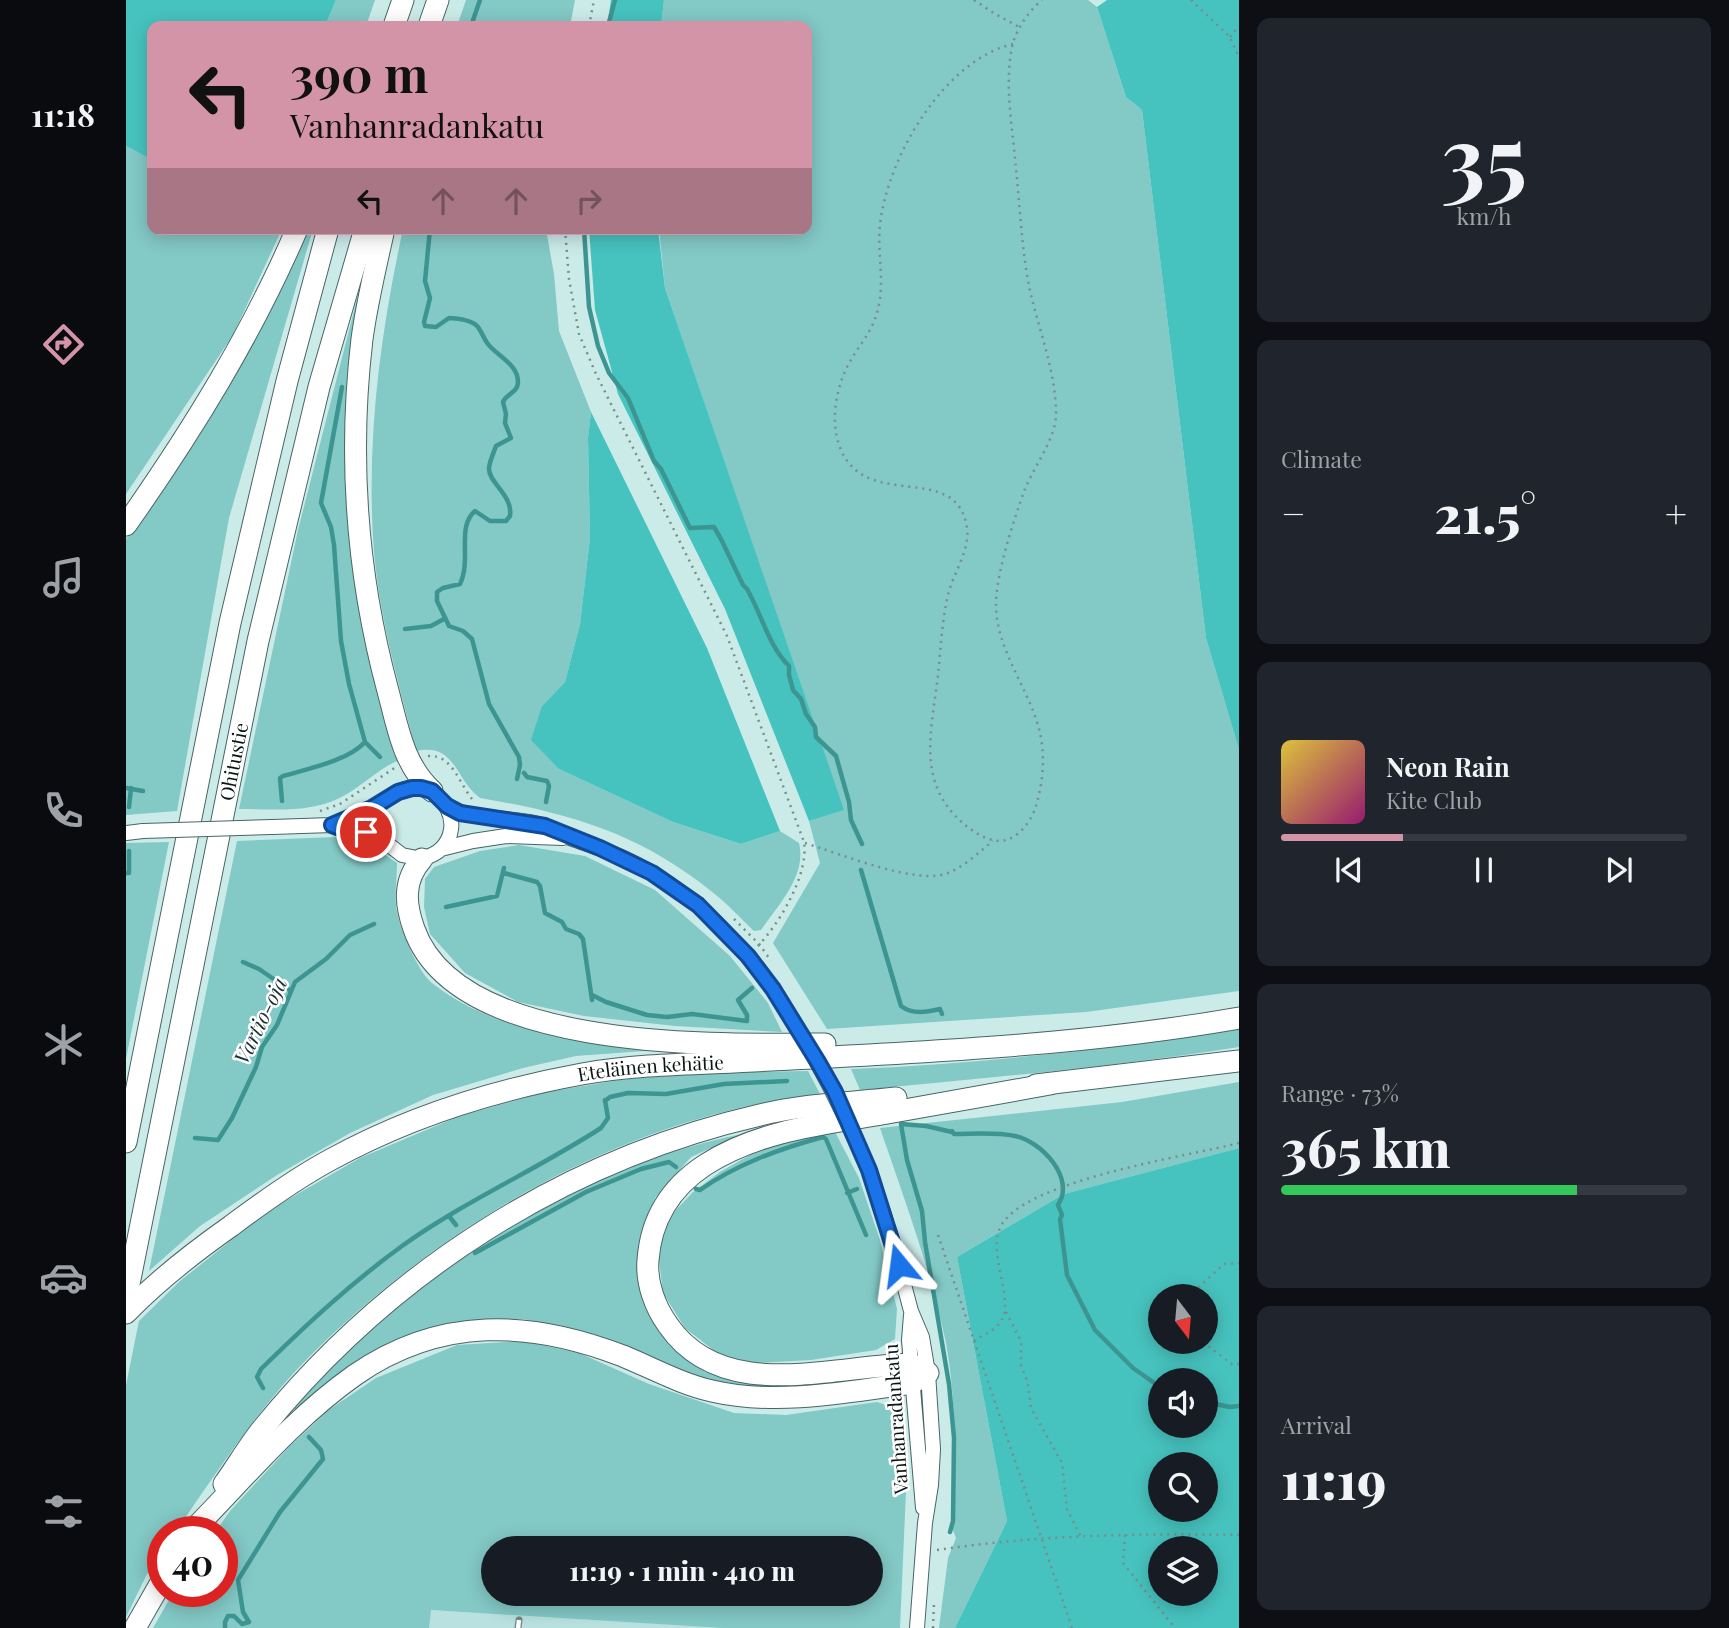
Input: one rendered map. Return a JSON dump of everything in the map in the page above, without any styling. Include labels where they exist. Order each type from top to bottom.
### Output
[{"type":"highway","points":[[431,21],[438,0]]},
{"type":"highway","points":[[126,525],[231,363],[294,235]]},
{"type":"highway","name":"Ohitustie","points":[[126,1142],[230,623],[286,381],[326,235]]},
{"type":"highway","name":"Ohitustie","points":[[126,1299],[258,641],[319,387],[363,235]]},
{"type":"highway","points":[[383,235],[362,337],[357,397],[357,507],[360,550],[372,625],[404,751],[420,780],[440,798]]},
{"type":"highway","points":[[422,859],[409,877],[408,904],[418,939],[430,960],[452,982],[470,993],[537,1021],[620,1036],[725,1043],[1047,1042]]},
{"type":"highway","name":"Eteläinen kehätie","points":[[126,1313],[151,1287],[219,1234],[279,1191],[329,1160],[379,1136],[456,1105],[522,1087],[584,1074],[666,1065],[1047,1042],[1239,1018]]},
{"type":"highway","points":[[203,1516],[261,1430],[308,1375],[395,1294],[443,1257],[508,1216],[631,1153],[761,1114],[809,1106],[1050,1084],[1239,1061]]},
{"type":"highway","points":[[917,1373],[752,1374],[724,1369],[706,1361],[676,1337],[657,1307],[647,1265],[650,1237],[657,1217],[669,1195],[685,1180],[706,1164],[747,1144],[801,1128],[1050,1084]]},
{"type":"highway","points":[[207,1516],[312,1410],[355,1375],[398,1352],[456,1333],[525,1329],[557,1335],[588,1343],[710,1391],[743,1396],[790,1396],[917,1373]]},
{"type":"highway","points":[[135,1628],[147,1607]]},
{"type":"street","name":"Vanhanradankatu","points":[[126,833],[332,825],[372,808],[404,789],[412,788],[440,798],[460,813],[545,826],[627,860],[676,889],[716,921],[773,989],[835,1092],[869,1170],[893,1242],[911,1311],[922,1337],[917,1373],[925,1523],[917,1628]]},
{"type":"street","points":[[440,798],[450,824],[448,838],[441,849]]},
{"type":"street","name":"Vanhanradankatu","points":[[332,825],[348,831],[366,832],[380,838],[402,855],[422,859],[441,849],[506,836],[571,838]]},
{"type":"path","points":[[590,21],[594,0]]},
{"type":"path","points":[[974,0],[1020,27]]},
{"type":"path","points":[[1013,44],[995,48],[979,58],[946,87],[907,142],[889,185],[880,225],[883,283],[880,304],[874,325],[848,367],[835,411],[838,439],[853,468],[883,484],[914,486],[939,492],[956,504],[966,523],[966,546],[945,608],[930,733],[931,765],[934,781],[956,816],[965,826],[992,841],[1005,840],[1017,834],[1033,817],[1040,792],[1043,752],[1038,724],[1000,636],[996,609],[1002,570],[1022,500],[1052,434],[1056,410],[1048,363],[1029,285],[1009,93],[1013,44],[1020,27],[1042,0]]},
{"type":"path","points":[[1191,0],[1230,37],[1239,58]]},
{"type":"path","points":[[1230,37],[1239,26]]},
{"type":"path","points":[[565,235],[569,279],[579,334],[596,374],[727,636],[804,842],[806,850],[802,873],[791,896],[760,944],[748,956]]},
{"type":"path","points":[[804,842],[905,874],[930,876],[948,874],[992,841]]},
{"type":"path","points":[[1081,1537],[1067,1509],[1062,1463],[1031,1408],[1028,1383],[1021,1365],[1021,1341],[1006,1312],[996,1247],[1000,1227],[1016,1208],[1062,1186],[1239,1143]]},
{"type":"path","points":[[938,1235],[1072,1628]]},
{"type":"path","points":[[1202,1284],[1224,1264],[1239,1263]]},
{"type":"path","points":[[974,1341],[998,1325],[1006,1312]]},
{"type":"path","points":[[1218,1354],[1233,1365],[1239,1364]]},
{"type":"path","points":[[1125,1535],[1123,1563],[1175,1628]]},
{"type":"path","points":[[937,1550],[1040,1539],[1125,1535],[1239,1535]]},
{"type":"shaded area","points":[[126,0],[336,0],[327,21],[147,21],[147,157],[126,146]]},
{"type":"shaded area","points":[[336,0],[375,0],[368,21],[327,21]]},
{"type":"shaded area","points":[[466,0],[575,0],[571,21],[459,21]]},
{"type":"shaded area","points":[[611,0],[664,0],[662,21],[608,21]]},
{"type":"shaded area","points":[[664,0],[1088,0],[1097,7],[1126,97],[1142,110],[1206,638],[1239,750],[1239,991],[1086,1012],[827,1029],[773,943],[820,863],[809,821],[843,810],[665,288],[660,235],[812,235],[812,21],[662,21]]},
{"type":"shaded area","points":[[1107,0],[1239,0],[1239,750],[1206,638],[1142,110],[1126,97],[1097,7]]},
{"type":"shaded area","points":[[126,146],[147,157],[147,235],[279,235],[233,335],[126,494]]},
{"type":"shaded area","points":[[302,235],[311,235],[229,518],[177,811],[126,815],[126,539],[182,459]]},
{"type":"shaded area","points":[[402,235],[547,235],[559,331],[591,412],[588,438],[590,538],[580,624],[565,682],[542,706],[559,769],[673,822],[741,844],[780,831],[799,843],[799,866],[795,878],[761,930],[754,931],[717,896],[657,854],[602,828],[544,811],[480,798],[447,757],[429,750],[416,751],[389,645],[373,537],[374,420],[388,305]]},
{"type":"shaded area","points":[[589,235],[659,235],[665,288],[844,810],[809,821],[725,609],[618,394],[595,310]]},
{"type":"shaded area","points":[[357,299],[361,301],[352,356],[376,679],[397,761],[347,794],[321,805],[280,810],[239,809],[298,530]]},
{"type":"shaded area","points":[[591,412],[707,648],[780,831],[741,844],[673,822],[559,769],[531,740],[542,706],[565,682],[580,624],[590,538],[588,438]]},
{"type":"shaded area","points":[[335,837],[371,845],[397,863],[397,912],[410,950],[432,983],[458,1001],[486,1015],[546,1033],[671,1049],[576,1056],[523,1068],[433,1095],[350,1133],[277,1175],[200,1226],[149,1271],[237,841]]},
{"type":"shaded area","points":[[169,842],[126,1059],[126,843]]},
{"type":"shaded area","points":[[519,845],[585,856],[655,890],[730,956],[768,1003],[782,1032],[675,1026],[584,1016],[518,1002],[465,973],[430,934],[424,907],[425,879],[434,867],[480,851]]},
{"type":"shaded area","points":[[1239,1029],[1239,1047],[1003,1076],[860,1090],[851,1069],[1045,1055]]},
{"type":"shaded area","points":[[808,1071],[820,1094],[749,1106],[680,1125],[612,1150],[547,1181],[484,1217],[424,1258],[368,1303],[295,1371],[241,1438],[186,1516],[147,1516],[147,1575],[126,1617],[126,1385],[139,1321],[180,1281],[268,1211],[360,1158],[457,1117],[541,1093],[619,1080],[690,1073]]},
{"type":"shaded area","points":[[1239,1082],[1239,1148],[1064,1194],[957,1257],[1007,1521],[955,1628],[939,1628],[948,1558],[956,1538],[951,1525],[954,1434],[950,1366],[925,1262],[880,1128],[1122,1102]]},
{"type":"shaded area","points":[[834,1130],[859,1178],[880,1240],[897,1309],[895,1339],[876,1350],[811,1360],[756,1363],[721,1356],[685,1328],[663,1293],[658,1252],[671,1215],[693,1192],[720,1172],[759,1150]]},
{"type":"shaded area","points":[[742,1134],[691,1157],[655,1198],[639,1250],[644,1303],[670,1345],[705,1372],[749,1382],[859,1375],[849,1384],[742,1389],[701,1378],[576,1331],[523,1319],[470,1323],[401,1337],[347,1371],[296,1410],[291,1406],[380,1318],[488,1239],[568,1194],[610,1175],[653,1158]]},
{"type":"shaded area","points":[[1239,1148],[1239,1628],[955,1628],[1007,1521],[957,1257],[1064,1194]]},
{"type":"shaded area","points":[[523,1341],[579,1353],[649,1384],[734,1413],[786,1415],[877,1402],[889,1406],[900,1434],[907,1468],[900,1628],[722,1628],[431,1610],[429,1628],[153,1628],[165,1607],[238,1607],[238,1516],[226,1516],[290,1446],[330,1409],[376,1378],[457,1345]]},
{"type":"shaded area","points":[[430,1610],[722,1628],[429,1628]]},
{"type":"waterway","name":"Vartio-oja","points":[[473,21],[480,0]]},
{"type":"waterway","points":[[609,21],[615,0]]},
{"type":"waterway","name":"Vartio-oja","points":[[429,235],[425,281],[430,298],[425,326],[436,327],[449,318],[473,323],[488,344],[515,370],[518,382],[503,402],[505,423],[511,438],[496,446],[489,469],[508,502],[510,516],[506,521],[490,521],[475,511],[466,526],[465,564],[460,584],[437,592],[437,601],[449,626],[463,631],[472,639],[489,704],[519,757],[517,779]]},
{"type":"waterway","points":[[584,235],[589,307],[598,346],[609,373],[628,398],[654,461],[661,469],[690,528],[714,527],[721,539],[770,639],[789,666],[793,690],[801,699],[806,714],[815,727],[816,737],[836,756],[849,802],[851,820],[862,844]]},
{"type":"waterway","points":[[342,387],[321,503],[331,527],[334,545],[341,641],[349,684],[365,742],[380,757]]},
{"type":"waterway","points":[[405,629],[431,626],[444,619]]},
{"type":"waterway","points":[[282,801],[280,778],[338,759],[358,749],[365,742]]},
{"type":"waterway","points":[[524,773],[527,777],[547,781],[549,786],[546,802]]},
{"type":"waterway","points":[[126,788],[143,791]]},
{"type":"waterway","points":[[129,807],[131,788]]},
{"type":"waterway","points":[[126,873],[129,873],[129,851]]},
{"type":"waterway","name":"Vartio-oja","points":[[446,907],[497,896],[504,868]]},
{"type":"waterway","points":[[861,870],[901,1006],[915,1012],[940,1009],[942,1014]]},
{"type":"waterway","points":[[504,873],[537,882],[545,913],[562,922],[566,929],[579,934],[583,939],[592,1000]]},
{"type":"waterway","name":"Vartio-oja","points":[[195,1138],[218,1140],[232,1118],[256,1067],[262,1047],[277,1025],[295,982],[326,959],[350,935],[374,924]]},
{"type":"waterway","points":[[243,962],[259,969],[291,991]]},
{"type":"waterway","points":[[592,995],[647,1015],[667,1017],[692,1014],[747,1021],[747,1015],[738,1000],[752,988]]},
{"type":"waterway","points":[[605,1101],[610,1097],[628,1093],[666,1094],[724,1084],[787,1081]]},
{"type":"waterway","points":[[263,1388],[257,1377],[261,1369],[347,1290],[383,1260],[426,1230],[601,1128],[608,1118],[605,1100]]},
{"type":"waterway","points":[[950,1532],[953,1521],[954,1438],[949,1384],[922,1211],[907,1160],[901,1124],[952,1132]]},
{"type":"waterway","points":[[952,1131],[954,1134],[992,1134],[1025,1139],[1053,1162],[1063,1184],[1058,1205],[1062,1215],[1060,1219],[1067,1275],[1095,1330],[1133,1368],[1148,1379]]},
{"type":"waterway","points":[[696,1189],[700,1190],[759,1158],[823,1137],[866,1235]]},
{"type":"waterway","points":[[475,1253],[586,1192],[641,1169],[669,1162],[676,1167]]},
{"type":"waterway","points":[[847,1193],[857,1189]]},
{"type":"waterway","points":[[449,1216],[456,1225]]},
{"type":"waterway","points":[[1218,1404],[1239,1406]]},
{"type":"waterway","points":[[225,1628],[228,1616],[234,1616],[242,1624],[249,1622],[243,1612],[238,1580],[280,1512],[323,1459],[321,1450],[309,1437]]},
{"type":"railway","points":[[518,1628],[519,1620]]},
{"type":"route","points":[[366,832],[348,831],[332,825],[344,818],[364,813],[404,789],[421,788],[432,791],[447,806],[460,813],[545,826],[600,848],[652,873],[698,905],[748,956],[773,989],[835,1092],[869,1170],[899,1265]]}]
